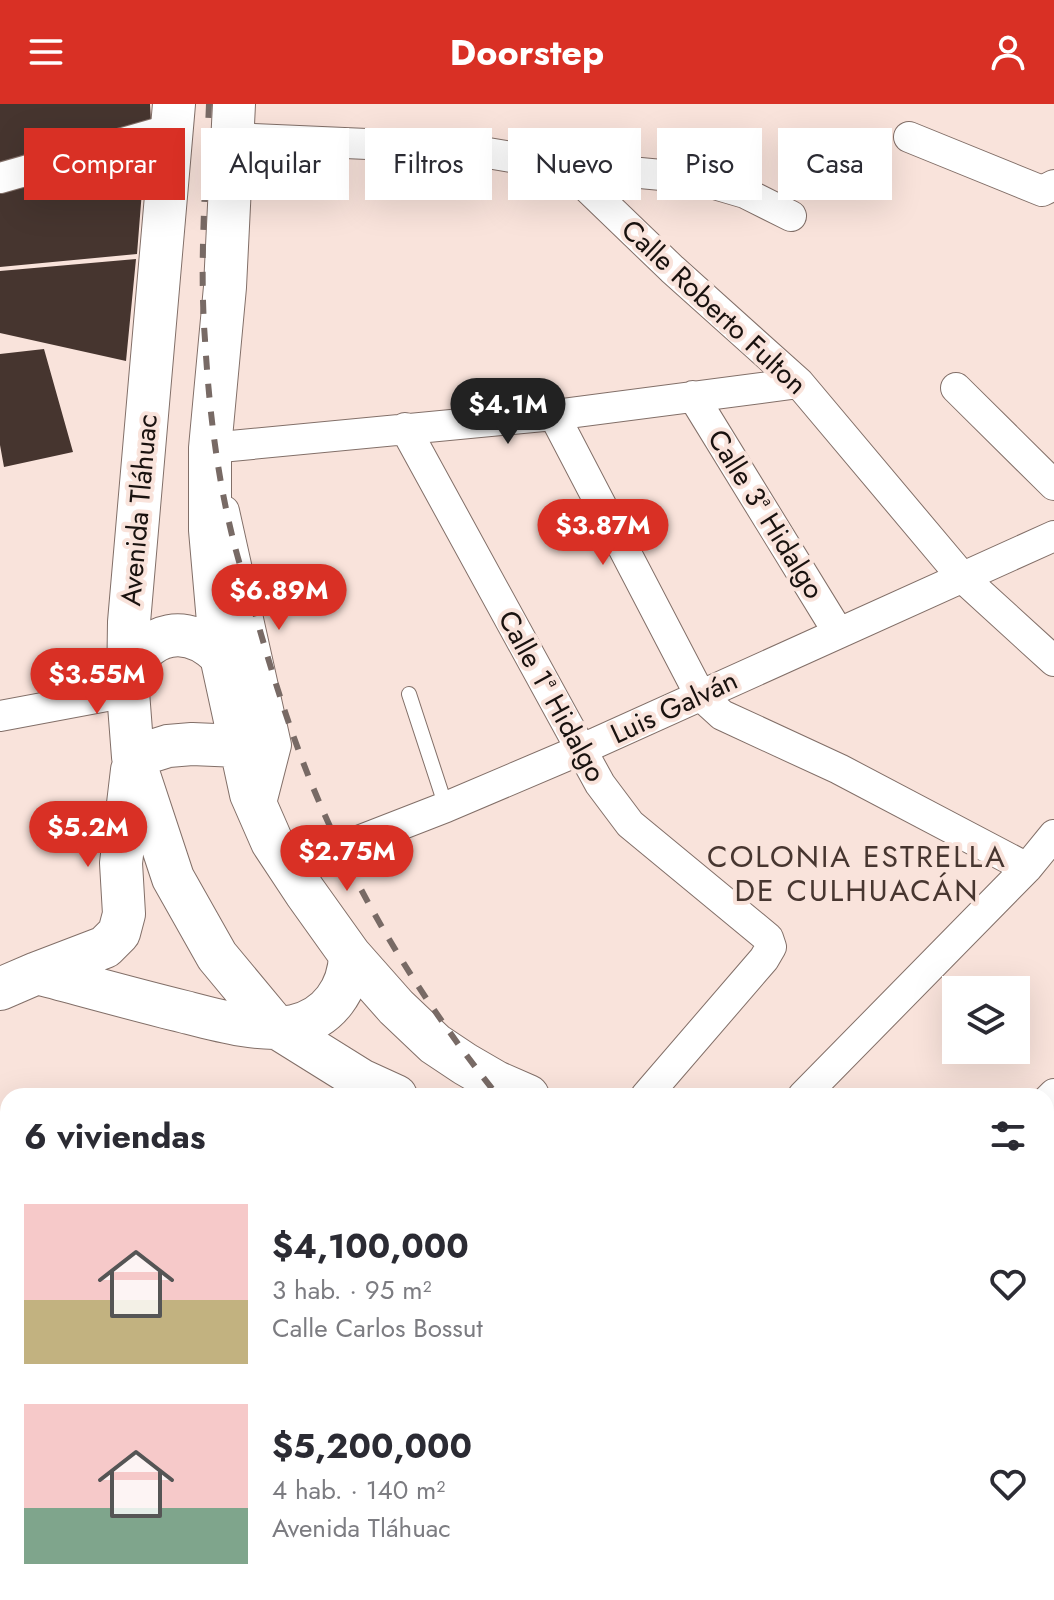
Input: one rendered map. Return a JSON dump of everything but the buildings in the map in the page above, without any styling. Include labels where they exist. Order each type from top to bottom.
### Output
[{"type":"main road","name":"Avenida Tláhuac","points":[[173,117],[129,622],[133,757],[173,878],[217,956],[276,1027],[378,1088]]},
{"type":"main road","points":[[233,121],[225,287],[210,448],[210,530],[221,656],[251,794],[272,842],[350,955],[396,1007],[435,1044],[510,1088]]},
{"type":"main road","points":[[129,683],[135,660],[144,648],[169,636],[184,635],[198,639],[221,656]]},
{"type":"main road","points":[[19,981],[105,947],[119,933],[124,914],[121,863],[133,757],[168,746],[239,746]]},
{"type":"main road","points":[[19,981],[230,1023],[292,1027],[308,1022],[333,1003],[346,981],[350,955]]},
{"type":"street","points":[[0,178],[173,117]]},
{"type":"street","points":[[233,121],[508,156]]},
{"type":"street","points":[[909,137],[1042,191],[1054,185]]},
{"type":"street","points":[[641,173],[694,178],[745,193],[791,216]]},
{"type":"street","name":"Calle Roberto Fulton","points":[[600,200],[799,383],[963,578],[1054,661]]},
{"type":"street","points":[[258,815],[276,745],[210,448],[554,415],[799,383]]},
{"type":"street","points":[[956,388],[1054,485]]},
{"type":"street","name":"Calle 3ª Hidalgo","points":[[693,396],[838,632]]},
{"type":"street","points":[[554,415],[700,695],[722,715],[839,769],[1027,868]]},
{"type":"street","name":"Calle 1ª Hidalgo","points":[[405,428],[600,784],[630,824],[768,938],[771,947],[764,959],[653,1088]]},
{"type":"street","name":"Luis Galván","points":[[289,868],[446,807],[580,750],[1054,536]]},
{"type":"street","points":[[0,716],[129,683]]},
{"type":"street","points":[[811,1088],[1027,868],[1054,835]]},
{"type":"lane","points":[[409,694],[446,807]]},
{"type":"railway","points":[[209,104],[203,311],[218,468],[239,561],[294,739],[348,864],[417,984],[492,1088]]},
{"type":"district","name":"COLONIA ESTRELLA DE CULHUACÁN","points":[[857,873]]}]
